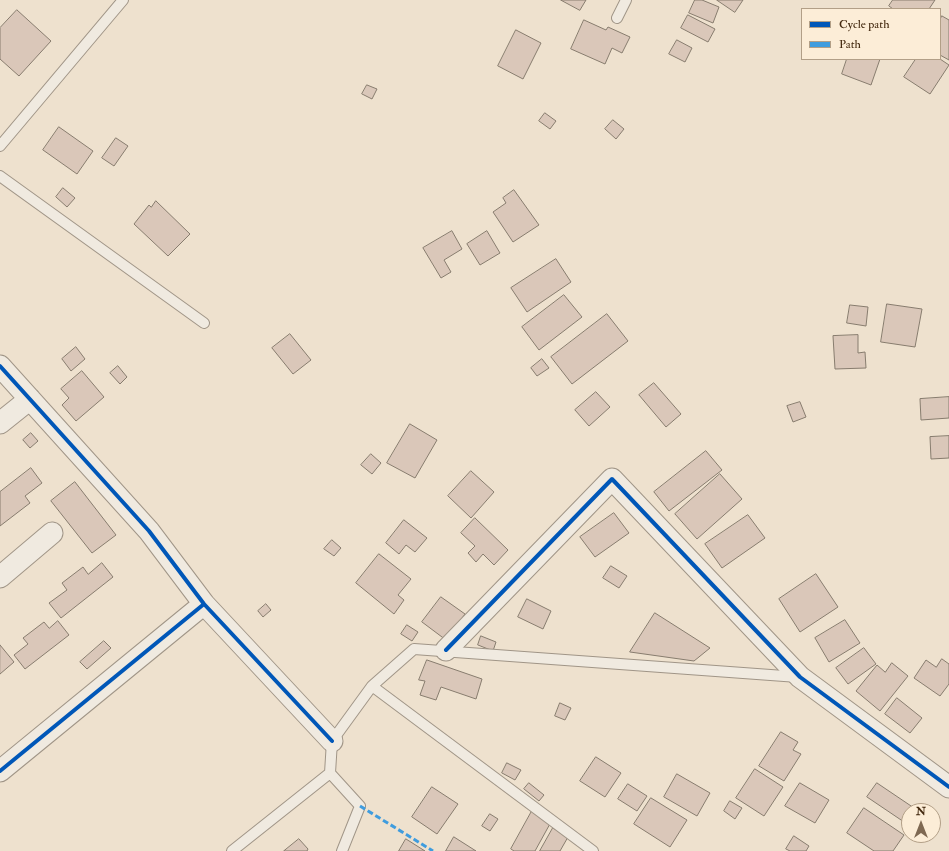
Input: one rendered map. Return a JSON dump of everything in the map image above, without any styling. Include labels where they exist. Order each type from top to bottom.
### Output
[{"type":"street","points":[[0,366],[149,531],[204,604],[332,740]]},
{"type":"street","points":[[0,423],[30,399]]},
{"type":"street","points":[[446,650],[612,479],[800,677],[949,787]]},
{"type":"street","points":[[0,577],[52,533]]},
{"type":"street","points":[[0,771],[204,604]]},
{"type":"lane","points":[[0,146],[123,0]]},
{"type":"lane","points":[[617,18],[626,0]]},
{"type":"lane","points":[[0,176],[204,323]]},
{"type":"lane","points":[[342,851],[360,806],[330,773],[332,740],[372,686],[414,649],[446,650],[800,677]]},
{"type":"lane","points":[[372,686],[593,851]]},
{"type":"lane","points":[[232,851],[330,773]]},
{"type":"building","points":[[561,0],[586,0],[580,10]]},
{"type":"building","points":[[695,0],[702,0],[719,7],[713,23],[689,13]]},
{"type":"building","points":[[717,0],[743,0],[735,12]]},
{"type":"building","points":[[893,0],[935,0],[930,8],[892,8],[889,6]]},
{"type":"building","points":[[17,10],[51,41],[19,76],[0,59],[0,28]]},
{"type":"building","points":[[688,15],[715,29],[708,42],[681,28]]},
{"type":"building","points":[[942,16],[949,20],[949,60],[941,56]]},
{"type":"building","points":[[584,20],[606,30],[608,27],[630,37],[622,53],[612,48],[605,64],[571,49]]},
{"type":"building","points":[[516,30],[541,43],[523,79],[498,66]]},
{"type":"building","points":[[677,40],[692,48],[685,62],[669,54]]},
{"type":"building","points":[[847,60],[880,60],[871,85],[842,74]]},
{"type":"building","points":[[915,60],[941,60],[949,65],[930,94],[904,77]]},
{"type":"building","points":[[367,85],[377,89],[372,99],[362,94]]},
{"type":"building","points":[[545,113],[556,121],[550,129],[539,121]]},
{"type":"building","points":[[613,120],[624,129],[616,139],[605,129]]},
{"type":"building","points":[[59,127],[93,151],[77,174],[43,150]]},
{"type":"building","points":[[116,138],[128,146],[114,166],[102,158]]},
{"type":"building","points":[[63,188],[75,198],[67,207],[56,197]]},
{"type":"building","points":[[514,190],[539,225],[513,242],[493,212],[506,203],[503,198]]},
{"type":"building","points":[[156,201],[190,234],[168,256],[134,224],[149,205],[151,207]]},
{"type":"building","points":[[452,231],[462,249],[444,260],[451,272],[441,278],[423,248]]},
{"type":"building","points":[[487,231],[500,253],[480,265],[467,244]]},
{"type":"building","points":[[556,259],[571,282],[527,312],[511,288]]},
{"type":"building","points":[[564,295],[582,317],[539,350],[522,327]]},
{"type":"building","points":[[887,304],[922,309],[915,347],[881,342]]},
{"type":"building","points":[[850,305],[868,307],[866,326],[847,323]]},
{"type":"building","points":[[607,314],[628,341],[572,384],[551,357]]},
{"type":"building","points":[[290,334],[311,360],[293,374],[272,348]]},
{"type":"building","points":[[858,335],[858,353],[865,352],[866,368],[835,369],[833,336]]},
{"type":"building","points":[[76,347],[85,359],[71,371],[62,359]]},
{"type":"building","points":[[542,359],[549,368],[537,376],[531,368]]},
{"type":"building","points":[[118,366],[127,377],[120,384],[110,373]]},
{"type":"building","points":[[82,371],[104,397],[76,421],[62,405],[69,398],[61,389]]},
{"type":"building","points":[[654,383],[681,414],[666,427],[639,395]]},
{"type":"building","points":[[596,392],[610,407],[589,426],[575,410]]},
{"type":"building","points":[[949,397],[949,418],[921,420],[920,399]]},
{"type":"building","points":[[800,402],[806,417],[793,422],[787,406]]},
{"type":"building","points":[[410,424],[437,440],[415,478],[387,463]]},
{"type":"building","points":[[31,433],[38,441],[30,448],[23,440]]},
{"type":"building","points":[[949,436],[949,458],[931,459],[930,437]]},
{"type":"building","points":[[706,451],[722,470],[669,511],[654,492]]},
{"type":"building","points":[[371,454],[381,463],[372,474],[361,465]]},
{"type":"building","points":[[31,468],[42,483],[25,496],[30,503],[0,526],[0,492]]},
{"type":"building","points":[[471,471],[494,492],[471,518],[448,496]]},
{"type":"building","points":[[720,474],[742,499],[697,539],[675,514]]},
{"type":"building","points":[[75,482],[116,535],[92,553],[51,501]]},
{"type":"building","points":[[614,513],[629,533],[595,557],[580,537]]},
{"type":"building","points":[[748,515],[765,538],[722,568],[705,544]]},
{"type":"building","points":[[475,518],[508,550],[494,565],[483,554],[476,562],[468,553],[475,546],[461,533]]},
{"type":"building","points":[[404,520],[427,538],[415,552],[406,545],[399,554],[386,543]]},
{"type":"building","points":[[332,540],[341,548],[334,556],[324,549]]},
{"type":"building","points":[[379,554],[411,579],[398,595],[404,600],[394,614],[356,583]]},
{"type":"building","points":[[102,563],[113,577],[61,618],[49,603],[67,590],[62,583],[83,567],[88,574]]},
{"type":"building","points":[[611,566],[627,576],[619,588],[603,578]]},
{"type":"building","points":[[816,574],[838,607],[800,632],[779,599]]},
{"type":"building","points":[[441,597],[465,614],[446,640],[422,622]]},
{"type":"building","points":[[527,599],[551,611],[543,629],[518,617]]},
{"type":"building","points":[[266,604],[271,610],[263,617],[258,611]]},
{"type":"building","points":[[655,613],[710,648],[694,661],[630,652]]},
{"type":"building","points":[[845,620],[860,643],[829,662],[815,638]]},
{"type":"building","points":[[58,621],[69,635],[25,669],[14,655],[28,644],[23,638],[44,622],[49,628]]},
{"type":"building","points":[[407,625],[418,632],[412,641],[401,634]]},
{"type":"building","points":[[481,636],[496,642],[493,651],[478,645]]},
{"type":"building","points":[[104,641],[111,648],[87,669],[80,662]]},
{"type":"building","points":[[0,645],[14,662],[0,674]]},
{"type":"building","points":[[864,648],[876,664],[848,684],[836,668]]},
{"type":"building","points":[[942,659],[949,664],[949,684],[940,696],[914,678],[926,660],[936,667]]},
{"type":"building","points":[[427,660],[482,679],[476,699],[441,687],[436,700],[420,695],[425,681],[419,680]]},
{"type":"building","points":[[892,663],[908,676],[880,711],[856,691],[877,665],[885,672]]},
{"type":"building","points":[[897,698],[922,718],[910,733],[885,714]]},
{"type":"building","points":[[560,703],[571,708],[565,720],[555,716]]},
{"type":"building","points":[[781,732],[798,742],[793,750],[801,754],[784,781],[759,766]]},
{"type":"building","points":[[596,757],[621,773],[605,797],[580,781]]},
{"type":"building","points":[[507,763],[521,770],[515,780],[502,773]]},
{"type":"building","points":[[755,769],[783,787],[764,816],[736,798]]},
{"type":"building","points":[[677,774],[710,793],[697,816],[664,797]]},
{"type":"building","points":[[529,783],[544,795],[539,801],[524,789]]},
{"type":"building","points":[[800,783],[829,800],[815,823],[785,806]]},
{"type":"building","points":[[877,783],[907,803],[901,803],[901,820],[867,797]]},
{"type":"building","points":[[628,784],[647,796],[637,811],[618,799]]},
{"type":"building","points":[[432,787],[458,804],[437,834],[412,817]]},
{"type":"building","points":[[651,798],[687,820],[670,847],[634,824]]},
{"type":"building","points":[[730,801],[742,808],[735,819],[724,811]]},
{"type":"building","points":[[864,808],[901,833],[901,839],[893,851],[874,851],[847,833]]},
{"type":"building","points":[[532,811],[551,822],[535,851],[514,851],[511,849]]},
{"type":"building","points":[[490,814],[498,819],[490,831],[482,826]]},
{"type":"building","points":[[553,828],[568,837],[560,851],[540,851]]},
{"type":"building","points":[[794,836],[809,846],[806,851],[790,851],[786,849]]},
{"type":"building","points":[[454,837],[476,851],[446,851]]},
{"type":"building","points":[[299,839],[308,849],[307,851],[284,851]]},
{"type":"building","points":[[406,839],[425,851],[399,851]]},
{"type":"marked path","points":[[360,806],[433,851]]},
{"type":"cycle path","points":[[0,366],[149,531],[204,604],[332,741]]},
{"type":"cycle path","points":[[446,650],[612,479],[800,677],[949,787]]},
{"type":"cycle path","points":[[0,771],[204,604]]}]
